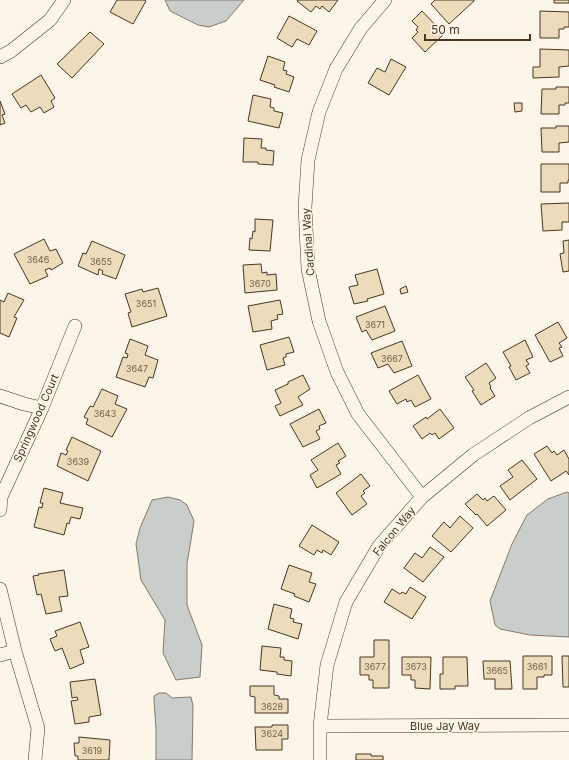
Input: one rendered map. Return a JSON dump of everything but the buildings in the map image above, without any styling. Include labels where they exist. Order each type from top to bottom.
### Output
[{"type":"street","points":[[0,57],[11,51],[50,20],[64,0]]},
{"type":"street","name":"Cardinal Way","points":[[385,0],[361,28],[336,69],[319,112],[308,160],[304,207],[308,269],[319,321],[340,379],[358,414],[422,497]]},
{"type":"street","name":"Springwood Court","points":[[0,510],[1,497],[42,408],[75,326]]},
{"type":"street","points":[[0,396],[42,408]]},
{"type":"street","name":"Falcon Way","points":[[320,760],[320,726],[327,665],[346,602],[379,546],[422,497],[473,455],[529,418],[569,397]]},
{"type":"street","points":[[0,589],[15,651],[38,728],[35,760]]},
{"type":"street","points":[[0,655],[15,651]]},
{"type":"street","name":"Blue Jay Way","points":[[320,726],[569,725]]},
{"type":"shaded area","points":[[165,0],[244,0],[226,21],[209,27],[198,25],[170,11]]},
{"type":"shaded area","points":[[567,492],[569,493],[569,637],[530,635],[500,629],[495,625],[490,601],[512,544],[527,515],[548,499]]},
{"type":"shaded area","points":[[168,497],[180,500],[187,505],[194,521],[187,564],[187,605],[202,645],[200,677],[176,680],[163,653],[165,620],[141,580],[136,544],[140,528],[152,500]]},
{"type":"shaded area","points":[[159,693],[166,693],[172,698],[191,697],[193,706],[192,760],[156,760],[154,696]]}]
